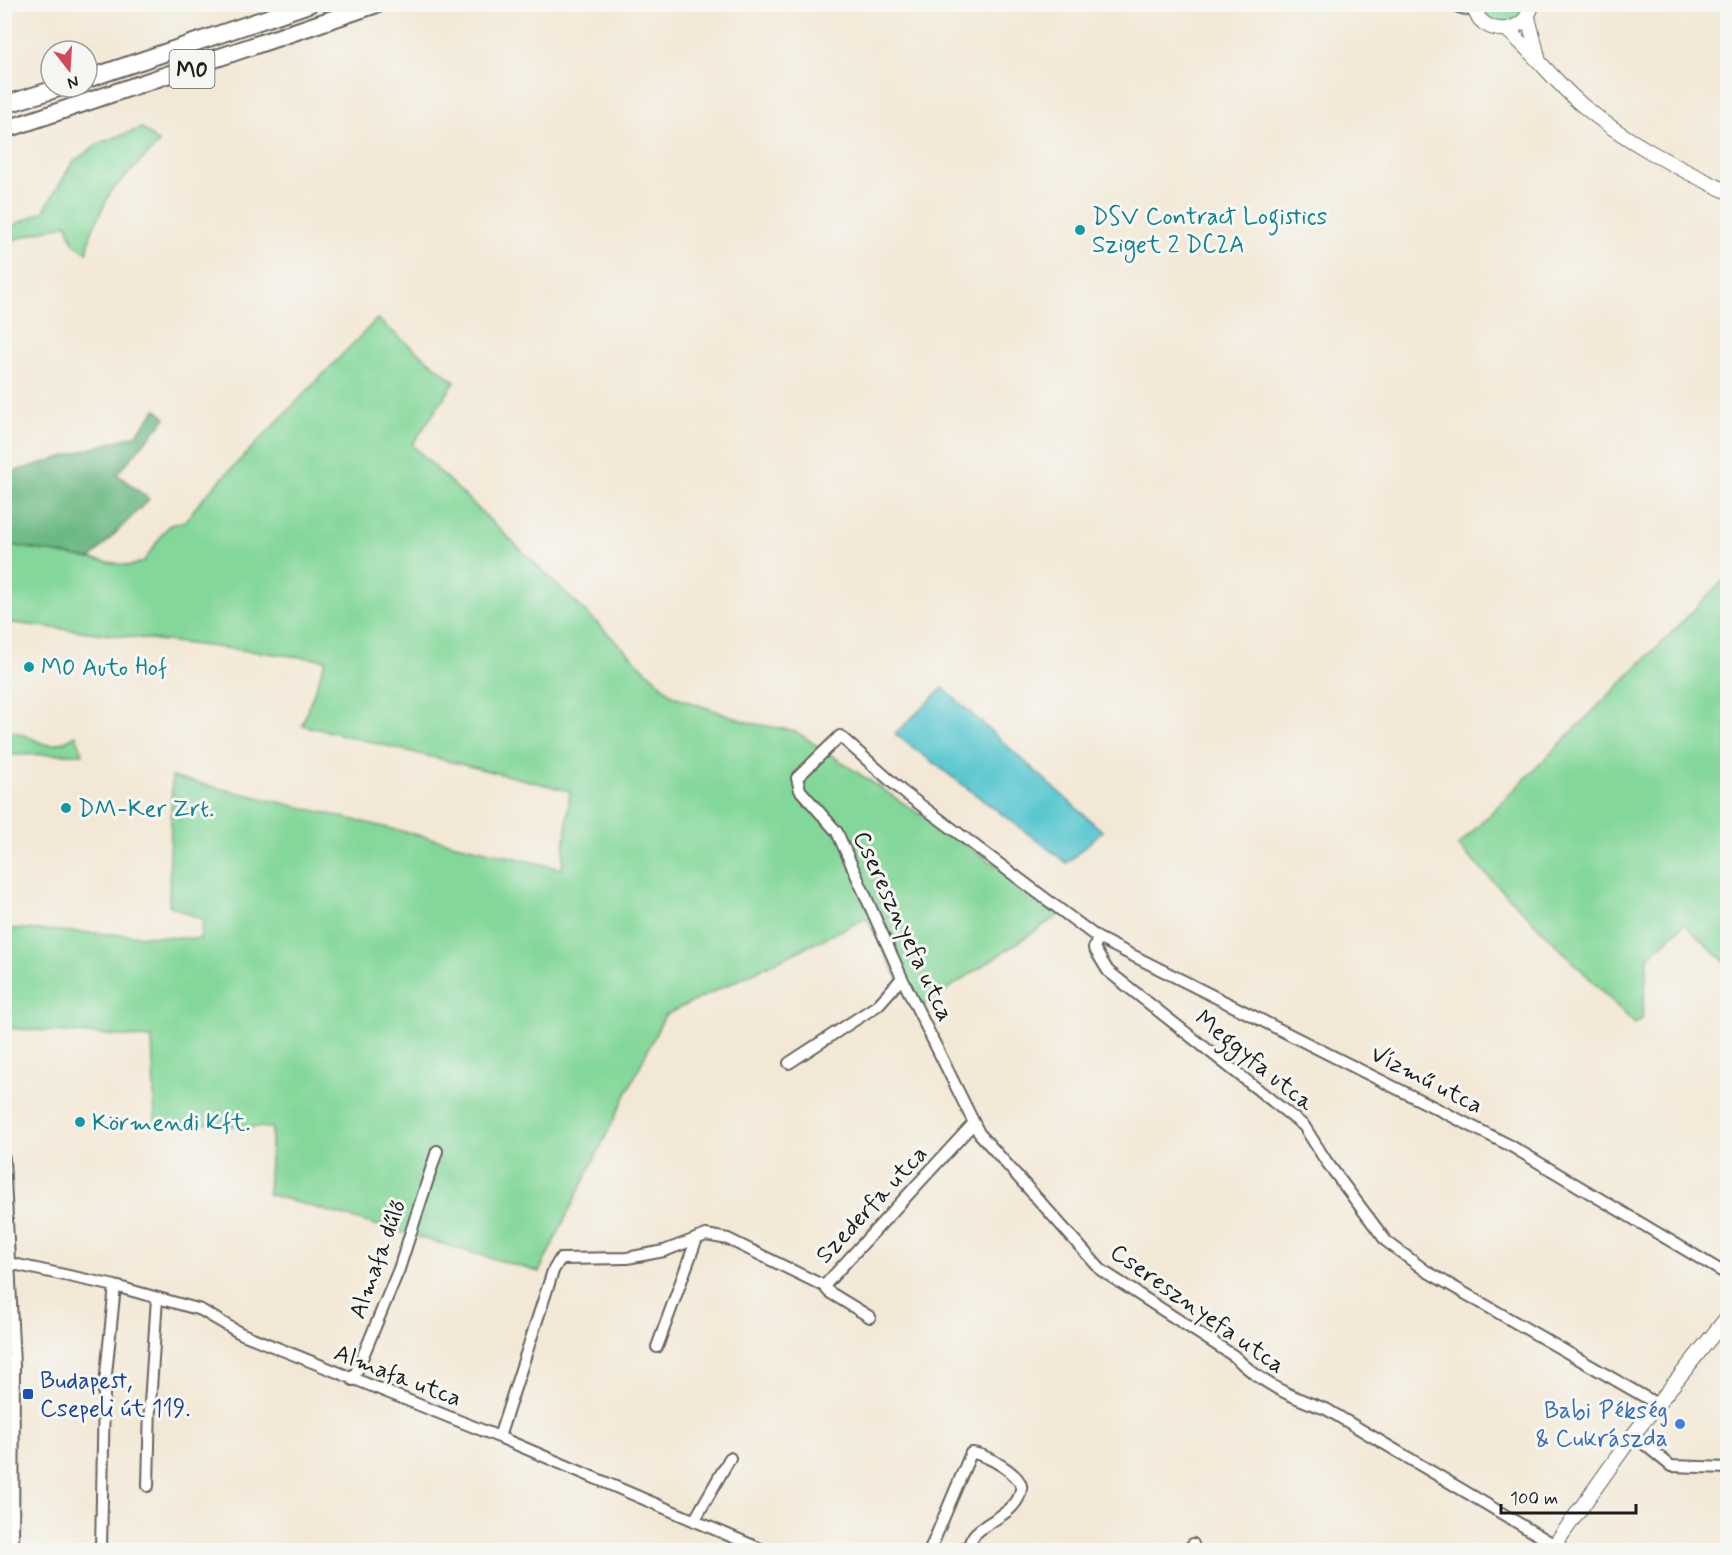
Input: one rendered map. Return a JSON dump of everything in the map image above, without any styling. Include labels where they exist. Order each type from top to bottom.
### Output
[{"type":"highway","name":"M0","points":[[99,75],[309,4]]},
{"type":"highway","name":"M0","points":[[4,130],[377,4]]},
{"type":"highway","points":[[4,105],[39,94]]},
{"type":"main road","points":[[1469,6],[1487,26],[1507,30],[1539,59],[1580,103],[1606,124],[1633,142],[1728,192]]},
{"type":"main road","points":[[1507,30],[1519,25],[1530,11]]},
{"type":"main road","points":[[1530,11],[1539,59]]},
{"type":"main road","points":[[1553,1548],[1633,1435],[1728,1316]]},
{"type":"street","name":"Cseresznyefa utca","points":[[1098,938],[902,791],[840,736],[802,771],[796,782],[800,790],[837,832],[902,978],[974,1124],[1101,1270],[1234,1356],[1247,1369],[1287,1396],[1326,1409],[1553,1548]]},
{"type":"street","name":"Vízmű utca","points":[[1098,938],[1512,1146],[1728,1275]]},
{"type":"street","name":"Meggyfa utca","points":[[1098,938],[1094,948],[1108,970],[1304,1126],[1326,1161],[1386,1241],[1426,1271],[1657,1404]]},
{"type":"street","points":[[789,1063],[878,1005],[902,978]]},
{"type":"street","name":"Szederfa utca","points":[[499,1437],[553,1271],[560,1259],[646,1255],[712,1234],[728,1239],[824,1286],[974,1124]]},
{"type":"street","name":"Almafa dűlő","points":[[353,1380],[399,1269],[437,1151]]},
{"type":"street","points":[[4,1158],[15,1399],[13,1551]]},
{"type":"street","points":[[657,1347],[697,1238]]},
{"type":"street","name":"Almafa utca","points":[[7,1262],[114,1286],[212,1314],[240,1333],[499,1437],[763,1551]]},
{"type":"street","points":[[101,1551],[104,1394],[114,1286]]},
{"type":"street","points":[[824,1286],[829,1292],[870,1317]]},
{"type":"street","points":[[148,1486],[150,1404],[157,1298]]},
{"type":"street","points":[[1633,1435],[1671,1466],[1728,1468]]},
{"type":"street","points":[[930,1551],[971,1453],[979,1452],[1016,1476],[1021,1482],[1022,1490],[1007,1512],[974,1535],[968,1547],[958,1551]]},
{"type":"street","points":[[694,1521],[730,1458]]},
{"type":"green space","points":[[1478,5],[1526,5],[1520,17],[1504,24],[1487,20]]},
{"type":"green space","points":[[142,128],[159,143],[111,191],[91,233],[87,253],[73,243],[67,224],[5,242],[5,229],[43,212],[73,162],[99,143]]},
{"type":"green space","points":[[377,319],[455,382],[412,445],[673,696],[750,723],[795,731],[1065,911],[915,1011],[867,918],[665,1015],[539,1272],[268,1194],[272,1128],[155,1121],[152,1038],[5,1028],[4,928],[200,939],[203,920],[169,905],[172,777],[562,869],[570,791],[302,725],[326,660],[5,622],[5,544],[131,566],[144,561],[168,526],[185,521],[204,497]]},
{"type":"green space","points":[[156,409],[166,418],[117,474],[149,499],[90,559],[5,544],[5,474],[136,435]]},
{"type":"green space","points":[[1727,577],[1727,964],[1684,924],[1648,958],[1642,1019],[1635,1024],[1458,846]]},
{"type":"green space","points":[[5,714],[6,731],[47,744],[64,742],[76,735],[83,754],[5,755]]},
{"type":"water","points":[[943,688],[1102,831],[1067,863],[895,734]]},
{"type":"place","name":"DSV Contract Logistics Sziget 2 DC2A","points":[[1080,230]]},
{"type":"place","name":"M0 Auto Hof","points":[[29,667]]},
{"type":"place","name":"DM-Ker Zrt.","points":[[66,808]]},
{"type":"place","name":"Körmendi Kft.","points":[[80,1122]]},
{"type":"place","name":"Budapest, Csepeli út 119.","points":[[28,1394]]},
{"type":"place","name":"Babi Pékség & Cukrászda","points":[[1680,1424]]}]
